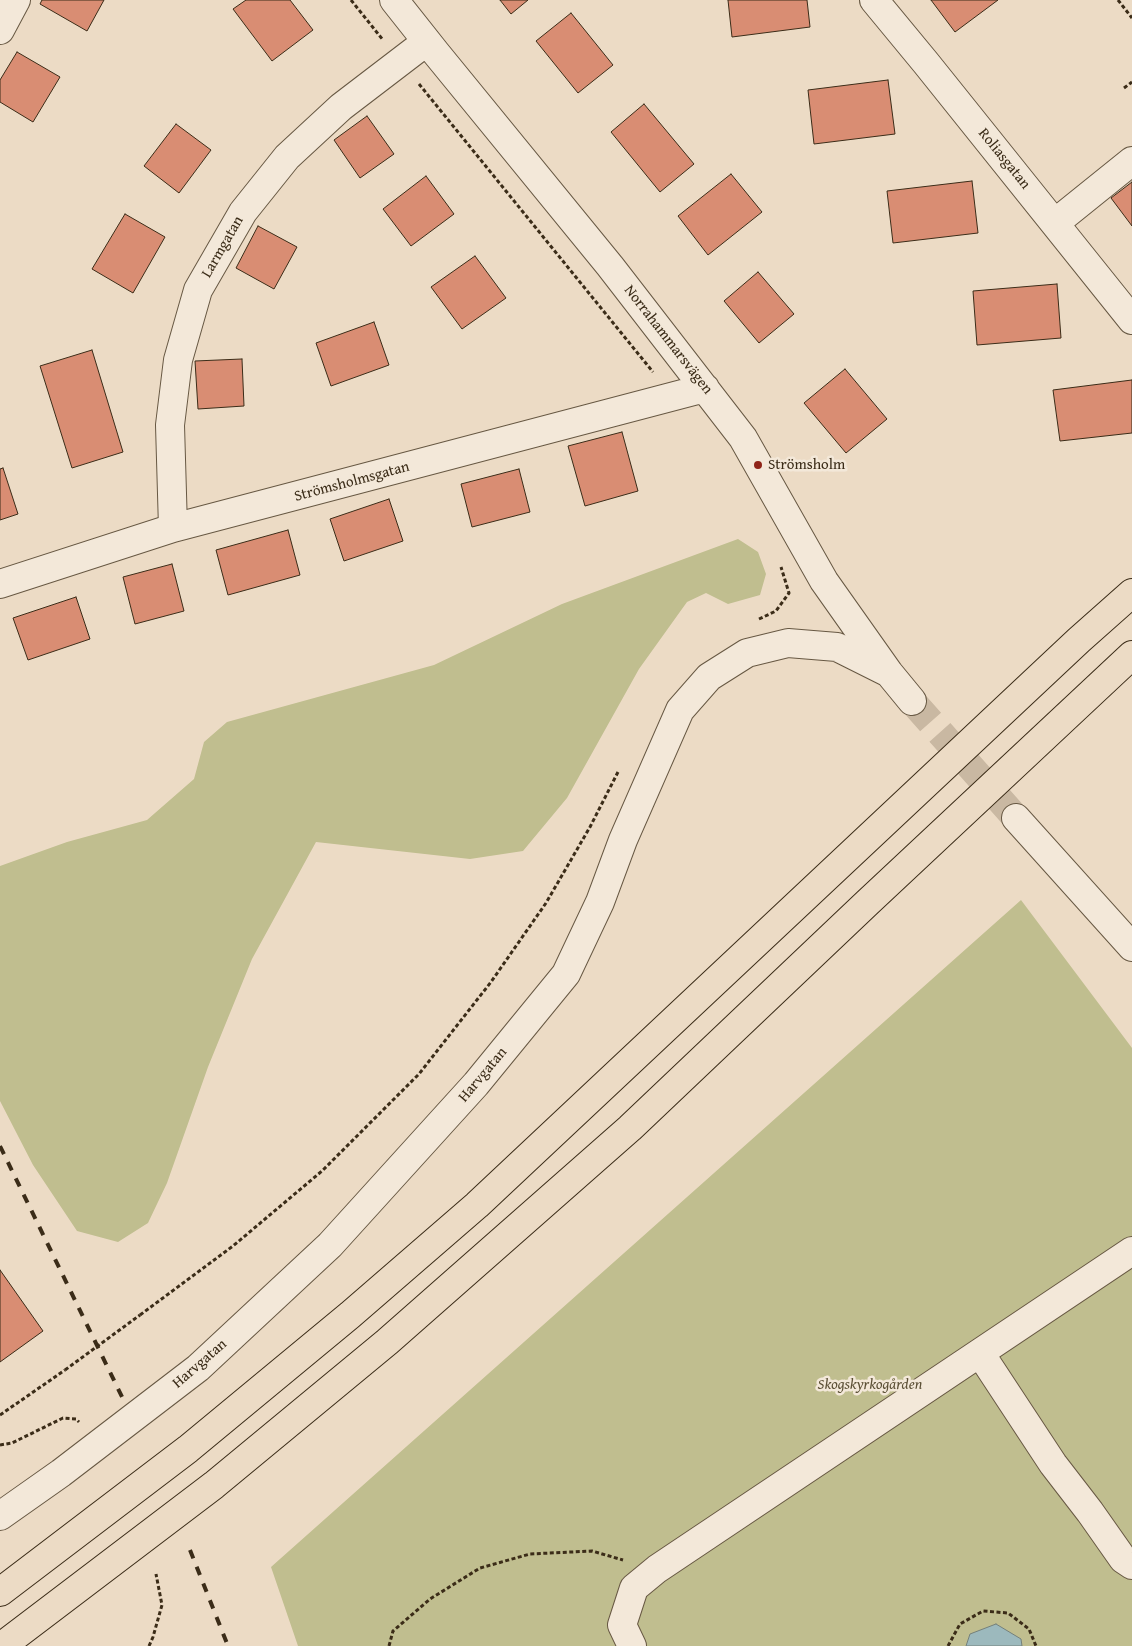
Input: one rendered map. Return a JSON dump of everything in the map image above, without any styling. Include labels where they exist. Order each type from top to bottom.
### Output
[{"type":"highway","points":[[0,1592],[196,1442],[350,1315],[477,1206],[1079,640],[1132,593]]},
{"type":"highway","points":[[2,1646],[214,1485],[387,1342],[630,1128],[866,903],[1132,655]]},
{"type":"street","points":[[0,30],[16,0]]},
{"type":"street","name":"Norrahammarsvägen","points":[[394,0],[426,42],[610,266],[705,388],[742,438],[824,582],[889,673],[912,700]]},
{"type":"street","name":"Roliasgatan","points":[[876,1],[1132,320]]},
{"type":"street","name":"Larmgatan","points":[[173,528],[170,425],[178,360],[198,290],[243,212],[287,157],[341,107],[426,42]]},
{"type":"street","points":[[1055,223],[1132,161]]},
{"type":"street","name":"Strömsholmsgatan","points":[[0,584],[173,528],[705,388]]},
{"type":"street","name":"Harvgatan","points":[[0,1516],[61,1473],[198,1368],[330,1245],[476,1084],[566,974],[600,902],[623,840],[680,710],[709,677],[747,653],[788,643],[837,647],[889,673]]},
{"type":"street","points":[[1016,818],[1132,947]]},
{"type":"street","points":[[632,1646],[622,1624],[634,1588],[657,1569],[1132,1251]]},
{"type":"street","points":[[980,1352],[1053,1464],[1123,1559],[1132,1565]]},
{"type":"path","points":[[351,0],[675,397]]},
{"type":"path","points":[[1118,0],[1132,18]]},
{"type":"path","points":[[1124,88],[1132,82]]},
{"type":"path","points":[[754,621],[776,611],[789,593],[778,558]]},
{"type":"path","points":[[0,1415],[65,1370],[233,1246],[322,1171],[419,1074],[491,982],[546,903],[590,827],[621,768]]},
{"type":"path","points":[[0,1444],[12,1443],[63,1418],[76,1419],[82,1424]]},
{"type":"path","points":[[389,1646],[394,1631],[430,1600],[480,1568],[530,1554],[592,1551],[657,1569]]},
{"type":"path","points":[[149,1646],[154,1637],[162,1605],[156,1574]]},
{"type":"path","points":[[948,1646],[960,1624],[983,1611],[1008,1613],[1029,1628],[1036,1646]]},
{"type":"green space","points":[[738,539],[758,552],[766,574],[760,595],[728,604],[706,593],[687,602],[639,669],[567,798],[523,851],[470,859],[316,842],[252,959],[208,1067],[167,1183],[148,1223],[118,1242],[77,1231],[33,1165],[0,1101],[0,866],[67,842],[147,820],[194,779],[204,742],[227,722],[434,665],[562,604]]},
{"type":"green space","name":"Skogskyrkogården","points":[[1021,900],[1132,1048],[1132,1646],[298,1646],[271,1567]]},
{"type":"water","points":[[996,1624],[1021,1639],[1022,1646],[966,1646],[970,1634]]},
{"type":"building","points":[[42,0],[104,0],[87,31],[40,4]]},
{"type":"building","points":[[246,0],[290,0],[313,30],[272,61],[233,9]]},
{"type":"building","points":[[500,0],[528,0],[511,14]]},
{"type":"building","points":[[728,0],[807,0],[810,27],[732,37]]},
{"type":"building","points":[[931,0],[998,0],[955,32]]},
{"type":"building","points":[[571,13],[613,65],[578,93],[536,41]]},
{"type":"building","points":[[17,52],[60,77],[33,122],[0,102],[0,80]]},
{"type":"building","points":[[888,80],[895,134],[814,144],[808,90]]},
{"type":"building","points":[[644,104],[694,164],[660,192],[611,132]]},
{"type":"building","points":[[367,116],[394,154],[360,178],[334,140]]},
{"type":"building","points":[[176,124],[211,150],[179,193],[144,166]]},
{"type":"building","points":[[731,174],[762,212],[708,255],[678,216]]},
{"type":"building","points":[[426,176],[454,214],[411,246],[383,209]]},
{"type":"building","points":[[972,181],[978,233],[893,243],[887,191]]},
{"type":"building","points":[[1132,182],[1132,226],[1111,198]]},
{"type":"building","points":[[125,214],[165,237],[133,293],[92,269]]},
{"type":"building","points":[[258,226],[297,247],[274,289],[236,268]]},
{"type":"building","points":[[475,256],[506,298],[462,329],[431,287]]},
{"type":"building","points":[[758,272],[794,314],[759,343],[724,301]]},
{"type":"building","points":[[1057,284],[1061,338],[977,345],[973,291]]},
{"type":"building","points":[[374,322],[389,365],[331,386],[316,343]]},
{"type":"building","points":[[92,350],[123,452],[72,468],[40,366]]},
{"type":"building","points":[[242,359],[244,406],[198,409],[195,361]]},
{"type":"building","points":[[845,369],[887,419],[846,453],[804,403]]},
{"type":"building","points":[[1132,380],[1132,433],[1060,441],[1053,390]]},
{"type":"building","points":[[622,432],[638,491],[585,506],[568,446]]},
{"type":"building","points":[[3,468],[18,514],[0,520],[0,469]]},
{"type":"building","points":[[519,469],[530,512],[472,527],[461,484]]},
{"type":"building","points":[[389,499],[403,541],[344,561],[330,519]]},
{"type":"building","points":[[288,530],[300,575],[228,595],[216,550]]},
{"type":"building","points":[[172,564],[184,611],[135,624],[123,577]]},
{"type":"building","points":[[76,597],[90,639],[28,660],[13,618]]},
{"type":"building","points":[[0,1270],[43,1331],[0,1362]]},
{"type":"tunnel","points":[[912,701],[1016,818]]},
{"type":"railway","points":[[0,1146],[125,1403]]},
{"type":"railway","points":[[190,1550],[228,1646]]},
{"type":"place","name":"Strömsholm","points":[[758,465]]}]
